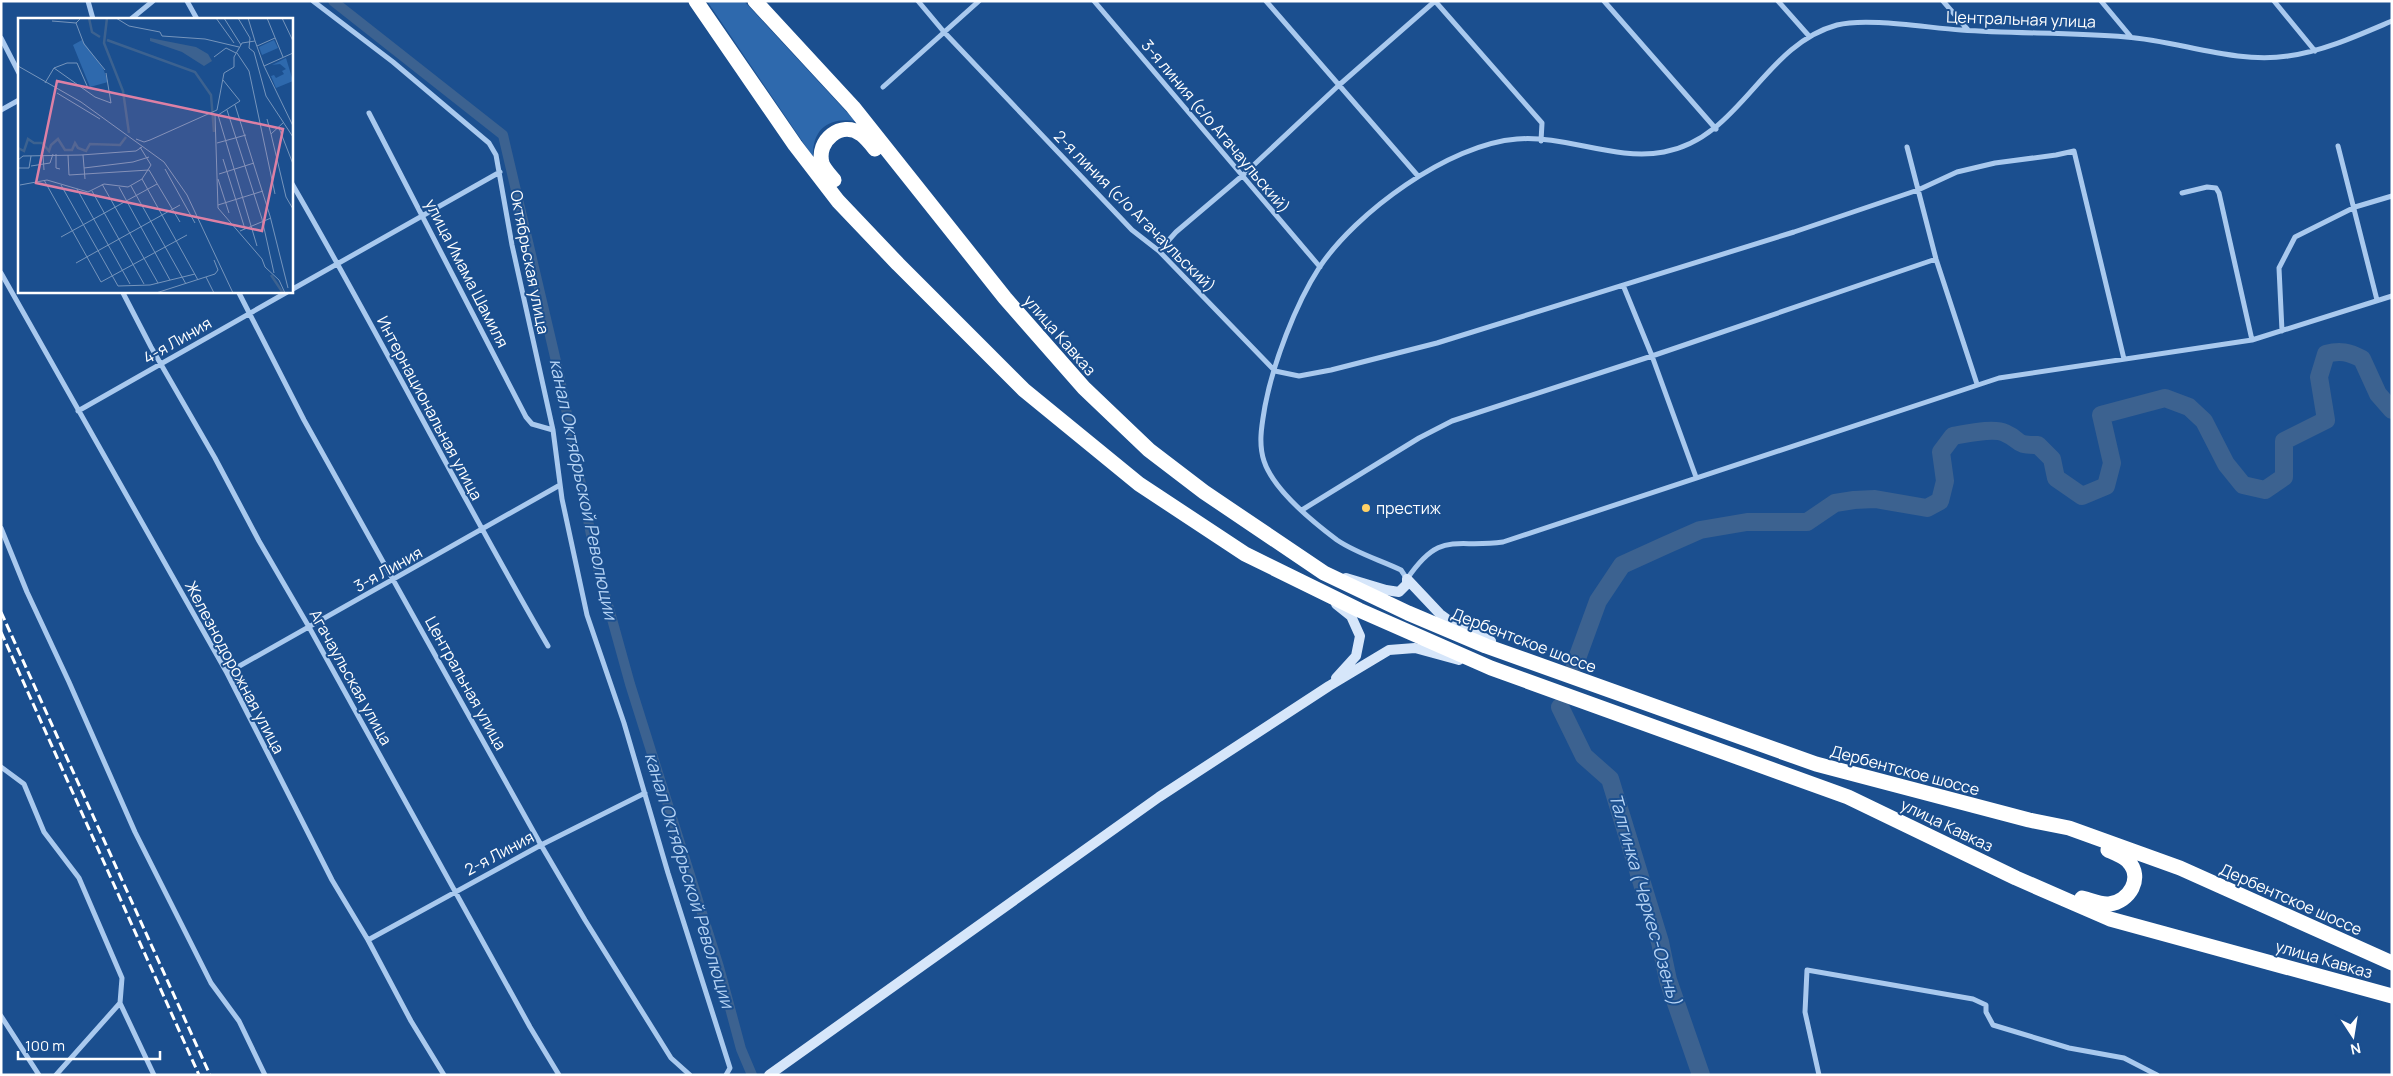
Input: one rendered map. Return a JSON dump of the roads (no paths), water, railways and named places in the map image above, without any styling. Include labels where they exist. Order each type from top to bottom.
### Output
[{"type":"highway","points":[[696,1],[795,145],[838,201],[898,264]]},
{"type":"highway","name":"улица Кавказ","points":[[755,1],[853,108],[1005,298],[1084,388],[1149,450],[1204,492],[1324,574],[1408,613]]},
{"type":"highway","points":[[898,264],[823,166],[821,155],[823,144],[830,135],[840,130],[850,130],[861,134],[951,230]]},
{"type":"highway","name":"улица Кавказ","points":[[898,264],[1024,390],[1139,484],[1245,554],[1359,610],[1491,668],[1848,797],[2016,878],[2110,919],[2392,996]]},
{"type":"highway","name":"Дербентское шоссе","points":[[1408,613],[1527,661],[1816,764],[2029,820],[2069,828],[2180,868],[2392,963]]},
{"type":"highway","points":[[2016,878],[2107,904],[2124,898],[2134,887],[2133,870],[2129,862],[2119,855],[2029,820]]},
{"type":"main road","points":[[1324,574],[1356,580],[1386,590],[1399,592],[1407,584],[1407,578]]},
{"type":"main road","points":[[1407,578],[1440,614],[1451,622],[1527,661]]},
{"type":"main road","points":[[1315,588],[1352,616],[1360,636],[1356,656],[1329,686]]},
{"type":"main road","points":[[769,1075],[1144,808],[1329,686],[1390,650],[1415,648],[1491,668]]},
{"type":"street","points":[[88,1],[93,18]]},
{"type":"street","points":[[132,18],[153,1]]},
{"type":"street","points":[[187,1],[196,18]]},
{"type":"street","name":"Октябрьская улица","points":[[313,1],[393,62],[489,143],[496,155],[512,246],[553,430],[560,485],[587,614],[645,793],[730,1068],[726,1075]]},
{"type":"street","name":"2-я линия (с/о Агачаульский)","points":[[918,1],[944,32],[1132,230],[1159,251],[1275,371]]},
{"type":"street","points":[[882,87],[979,1]]},
{"type":"street","name":"3-я линия (с/о Агачаульский)","points":[[1094,1],[1320,266]]},
{"type":"street","points":[[1266,1],[1418,176]]},
{"type":"street","points":[[1159,251],[1176,232],[1242,176],[1338,86],[1435,1],[1542,123],[1541,140]]},
{"type":"street","points":[[1604,1],[1716,129]]},
{"type":"street","points":[[1778,1],[1809,36]]},
{"type":"street","points":[[1943,1],[1968,30]]},
{"type":"street","points":[[2101,1],[2131,37]]},
{"type":"street","points":[[2274,1],[2316,51]]},
{"type":"street","name":"Центральная улица","points":[[1407,578],[1401,570],[1340,542],[1302,510],[1271,479],[1262,458],[1260,434],[1266,402],[1275,371],[1299,305],[1320,266],[1350,231],[1418,176],[1452,157],[1487,144],[1518,139],[1541,140],[1637,155],[1667,152],[1690,144],[1716,129],[1788,52],[1809,36],[1840,24],[1873,23],[1968,30],[2131,37],[2255,58],[2287,57],[2316,51],[2392,20]]},
{"type":"street","points":[[1,38],[18,71]]},
{"type":"street","points":[[1,110],[18,101]]},
{"type":"street","name":"улица Имама Шамиля","points":[[369,113],[424,216],[526,417],[532,424],[553,430]]},
{"type":"street","points":[[2338,146],[2377,300]]},
{"type":"street","points":[[1907,147],[1936,259],[1976,384]]},
{"type":"street","points":[[1275,371],[1299,376],[1437,343],[1794,232],[1918,190],[1957,172],[1995,162],[2056,156],[2074,151],[2124,359]]},
{"type":"street","name":"4-я Линия","points":[[292,290],[500,172]]},
{"type":"street","name":"Интернациональная улица","points":[[292,184],[339,264],[482,531],[548,646]]},
{"type":"street","points":[[2182,193],[2207,187],[2216,188],[2219,193],[2252,340]]},
{"type":"street","points":[[2282,331],[2279,268],[2295,237],[2354,207],[2392,196]]},
{"type":"street","points":[[1302,510],[1420,438],[1452,421],[1652,356],[1936,259]]},
{"type":"street","name":"Железнодорожная улица","points":[[1,273],[227,674],[332,880],[368,940],[411,1022],[444,1075]]},
{"type":"street","points":[[1623,286],[1652,356],[1696,477]]},
{"type":"street","name":"Агачаульская улица","points":[[123,292],[160,364],[215,458],[259,541],[309,627],[530,1027],[559,1075]]},
{"type":"street","name":"Центральная улица","points":[[239,292],[304,420],[541,845],[671,1058],[690,1075]]},
{"type":"street","name":"4-я Линия","points":[[78,410],[288,292]]},
{"type":"street","points":[[1407,578],[1420,559],[1432,550],[1459,542],[1488,544],[1503,542],[1976,384],[2007,376],[2252,340],[2392,296]]},
{"type":"street","name":"3-я Линия","points":[[227,674],[482,531],[560,485]]},
{"type":"street","points":[[1,528],[27,592],[135,832],[210,983],[239,1021],[265,1075]]},
{"type":"street","points":[[1,767],[24,784],[44,832],[79,878],[122,978],[120,1003],[154,1075]]},
{"type":"street","name":"2-я Линия","points":[[368,940],[455,890],[645,793]]},
{"type":"street","points":[[1819,1075],[1805,1012],[1807,970],[1973,999],[1986,1005],[1986,1012],[1993,1026],[2069,1048],[2124,1058],[2158,1075]]},
{"type":"street","points":[[56,1075],[120,1003]]},
{"type":"street","points":[[1,1016],[39,1075]]},
{"type":"waterway","name":"канал Октябрьской Революции","points":[[333,1],[503,135],[559,374],[597,565],[630,684],[719,967],[741,1049],[752,1075]]},
{"type":"waterway","name":"Талгинка (Черкес-Озень)","points":[[1575,664],[1598,601],[1622,565],[1700,530],[1747,522],[1807,522],[1835,503],[1875,499],[1927,508],[1940,501],[1945,481],[1941,452],[1953,436],[2000,431],[2021,443],[2038,445],[2052,459],[2056,478],[2082,496],[2106,486],[2112,463],[2101,415],[2165,398],[2189,407],[2204,421],[2226,464],[2243,485],[2265,490],[2284,477],[2284,441],[2326,420],[2319,377],[2326,354],[2344,352],[2362,359],[2378,394],[2392,410]]},
{"type":"waterway","name":"Талгинка (Черкес-Озень)","points":[[1560,707],[1584,756],[1610,779],[1660,942],[1668,980],[1701,1075]]},
{"type":"railway","points":[[1,612],[210,1075]]},
{"type":"railway","points":[[1,632],[199,1075]]},
{"type":"place","name":"престиж","points":[[1366,508]]}]
